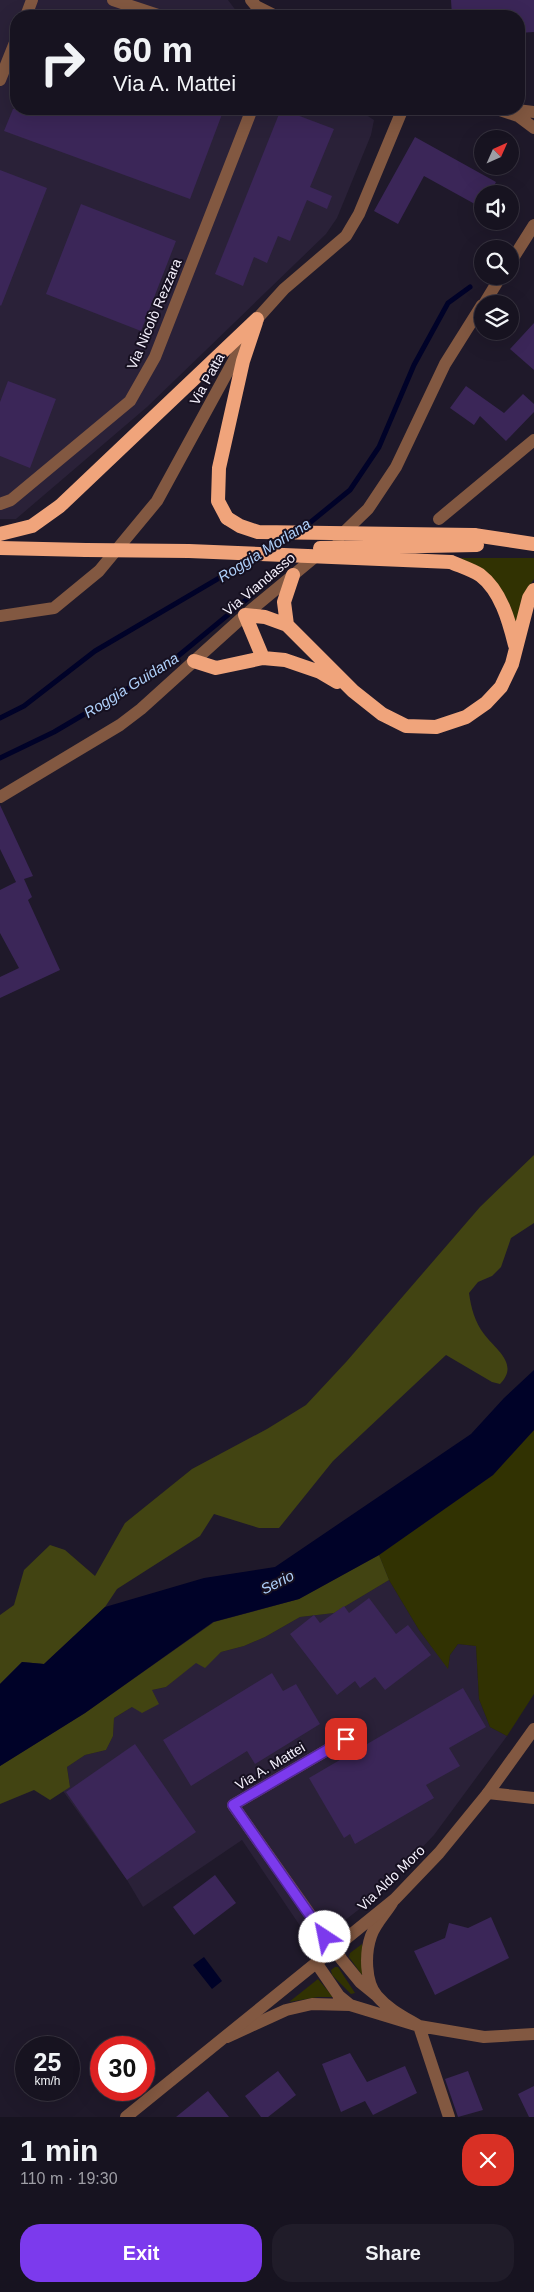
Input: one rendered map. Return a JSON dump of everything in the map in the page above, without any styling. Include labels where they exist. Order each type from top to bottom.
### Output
[{"type":"highway","points":[[257,319],[243,361],[218,468],[218,501],[226,518],[240,526],[258,532],[476,540],[531,544]]},
{"type":"highway","points":[[0,534],[32,526],[60,506],[257,319]]},
{"type":"highway","points":[[189,551],[476,540]]},
{"type":"highway","points":[[0,548],[189,551],[451,562],[480,576],[505,607],[516,646]]},
{"type":"highway","points":[[286,625],[284,602],[293,575]]},
{"type":"highway","points":[[263,658],[245,615],[265,617],[286,625],[353,691],[382,714],[406,726],[436,727],[466,717],[486,703],[500,687],[512,664],[529,598],[534,590]]},
{"type":"highway","points":[[194,662],[216,668],[263,658],[285,660],[320,672],[353,691]]},
{"type":"street","points":[[113,0],[143,10]]},
{"type":"street","points":[[0,80],[10,55]]},
{"type":"street","name":"Via Nicolò Rezzara","points":[[0,504],[11,500],[130,401],[155,357],[250,115]]},
{"type":"street","name":"Via Patta","points":[[0,616],[54,608],[99,571],[157,501],[257,319],[284,289],[346,236],[358,214],[397,115]]},
{"type":"street","points":[[515,115],[534,128]]},
{"type":"street","points":[[519,249],[534,225]]},
{"type":"street","name":"Via Viandasso","points":[[0,797],[120,725],[194,662],[245,615],[332,544],[368,509],[396,467],[445,364],[474,319]]},
{"type":"street","points":[[439,519],[534,440]]},
{"type":"street","name":"Via Aldo Moro","points":[[126,2117],[317,1964],[395,1898],[439,1853],[488,1793],[534,1729]]},
{"type":"street","name":"Via A. Mattei","points":[[336,1948],[325,1937],[233,1805],[346,1739]]},
{"type":"street","points":[[488,1793],[534,1798]]},
{"type":"street","points":[[376,1996],[366,1957],[372,1935],[395,1898]]},
{"type":"street","points":[[336,1948],[360,1982],[394,2011],[419,2026],[449,2117]]},
{"type":"street","points":[[317,1964],[340,1996],[350,2005]]},
{"type":"street","points":[[216,2043],[286,2010],[312,2004],[350,2005],[419,2026],[484,2037],[534,2034]]},
{"type":"shaded area","points":[[0,0],[228,0],[236,10],[10,10],[10,115],[366,115],[374,120],[371,135],[337,218],[326,234],[147,407],[16,519],[0,519]]},
{"type":"shaded area","points":[[459,558],[534,558],[534,579],[522,597],[516,625],[513,613],[503,592],[480,569]]},
{"type":"shaded area","points":[[534,1155],[534,1223],[511,1238],[501,1267],[492,1276],[478,1282],[469,1293],[478,1325],[507,1363],[506,1377],[500,1384],[492,1382],[446,1355],[333,1461],[279,1528],[259,1528],[214,1514],[200,1536],[117,1589],[105,1607],[44,1664],[22,1662],[0,1684],[0,1615],[14,1605],[24,1570],[50,1545],[65,1550],[95,1576],[125,1523],[192,1469],[267,1429],[306,1405],[347,1361],[480,1207]]},
{"type":"shaded area","points":[[534,1430],[534,1694],[507,1736],[490,1727],[479,1699],[476,1646],[458,1644],[450,1655],[448,1669],[419,1630],[389,1580],[379,1555],[493,1475]]},
{"type":"shaded area","points":[[379,1555],[389,1580],[334,1613],[300,1617],[265,1637],[244,1646],[221,1652],[205,1668],[196,1663],[166,1687],[152,1690],[159,1704],[142,1713],[132,1707],[114,1718],[113,1736],[106,1750],[85,1755],[67,1767],[70,1787],[50,1800],[34,1790],[0,1804],[0,1766],[85,1713],[214,1622],[299,1599]]},
{"type":"shaded area","points":[[389,1580],[419,1630],[448,1668],[450,1655],[458,1644],[476,1646],[479,1699],[490,1727],[507,1736],[434,1835],[375,1897],[313,1945],[242,1840],[143,1907],[127,1880],[63,1791],[70,1786],[67,1767],[85,1755],[106,1750],[113,1736],[114,1718],[132,1707],[152,1690],[166,1687],[196,1662],[205,1667],[221,1652],[244,1646],[265,1637],[300,1617],[334,1613]]},
{"type":"shaded area","points":[[362,1944],[362,1975],[349,1957],[350,1953]]},
{"type":"shaded area","points":[[338,1967],[355,1993],[351,1994],[332,1975],[331,1970]]},
{"type":"shaded area","points":[[318,1979],[333,1997],[318,1997],[289,2002]]},
{"type":"water","name":"Serio","points":[[534,1370],[534,1430],[493,1475],[379,1555],[299,1599],[213,1622],[85,1713],[0,1766],[0,1684],[22,1662],[44,1664],[105,1607],[204,1578],[275,1567],[471,1434],[504,1398]]},
{"type":"water","points":[[204,1957],[222,1981],[212,1989],[193,1965]]},
{"type":"building","points":[[451,0],[534,0],[534,32],[525,33],[525,10],[452,10]]},
{"type":"building","points":[[11,115],[222,115],[190,199],[4,131]]},
{"type":"building","points":[[279,115],[297,115],[334,129],[310,187],[332,196],[327,209],[307,200],[290,241],[278,236],[267,263],[254,257],[243,286],[215,274]]},
{"type":"building","points":[[415,137],[474,170],[474,175],[483,175],[496,182],[494,185],[474,185],[474,204],[424,176],[398,224],[374,211]]},
{"type":"building","points":[[0,170],[47,188],[1,306],[0,305]]},
{"type":"building","points":[[81,204],[176,241],[141,331],[46,294]]},
{"type":"building","points":[[534,323],[534,370],[510,349]]},
{"type":"building","points":[[8,381],[56,399],[30,468],[0,456],[0,402]]},
{"type":"building","points":[[466,386],[504,413],[523,394],[534,404],[534,412],[506,441],[480,416],[474,425],[450,408]]},
{"type":"building","points":[[0,805],[33,876],[24,879],[32,897],[28,900],[60,970],[0,998],[0,977],[19,968],[0,933],[0,890],[16,882],[0,849]]},
{"type":"building","points":[[369,1598],[396,1634],[408,1625],[431,1655],[385,1690],[375,1677],[360,1688],[355,1681],[337,1695],[290,1634],[314,1615],[320,1623],[344,1606],[349,1613]]},
{"type":"building","points":[[272,1673],[283,1691],[296,1684],[320,1724],[255,1764],[247,1751],[191,1786],[163,1740]]},
{"type":"building","points":[[463,1688],[486,1727],[449,1748],[460,1766],[426,1785],[434,1798],[355,1844],[350,1834],[344,1838],[309,1778]]},
{"type":"building","points":[[135,1744],[196,1832],[127,1880],[66,1792]]},
{"type":"building","points":[[215,1875],[236,1903],[194,1935],[173,1907]]},
{"type":"building","points":[[491,1917],[509,1958],[435,1995],[414,1951],[445,1938],[449,1923],[468,1928]]},
{"type":"building","points":[[350,2053],[367,2082],[405,2066],[417,2093],[373,2115],[365,2101],[341,2112],[322,2064]]},
{"type":"building","points":[[278,2071],[296,2095],[268,2117],[261,2117],[245,2096]]},
{"type":"building","points":[[468,2071],[483,2110],[458,2117],[445,2079]]},
{"type":"building","points":[[534,2086],[534,2117],[529,2117],[518,2094]]},
{"type":"building","points":[[208,2091],[229,2117],[176,2117]]},
{"type":"waterway","name":"Roggia Morlana","points":[[301,530],[350,490],[379,447],[414,365],[448,303],[470,287]]},
{"type":"waterway","name":"Roggia Morlana","points":[[267,550],[292,536]]},
{"type":"waterway","name":"Roggia Morlana","points":[[0,718],[24,706],[95,651],[255,557]]},
{"type":"waterway","name":"Roggia Guidana","points":[[0,758],[54,732],[166,666],[275,576]]},
{"type":"route","points":[[325,1937],[233,1805],[346,1739]]}]
